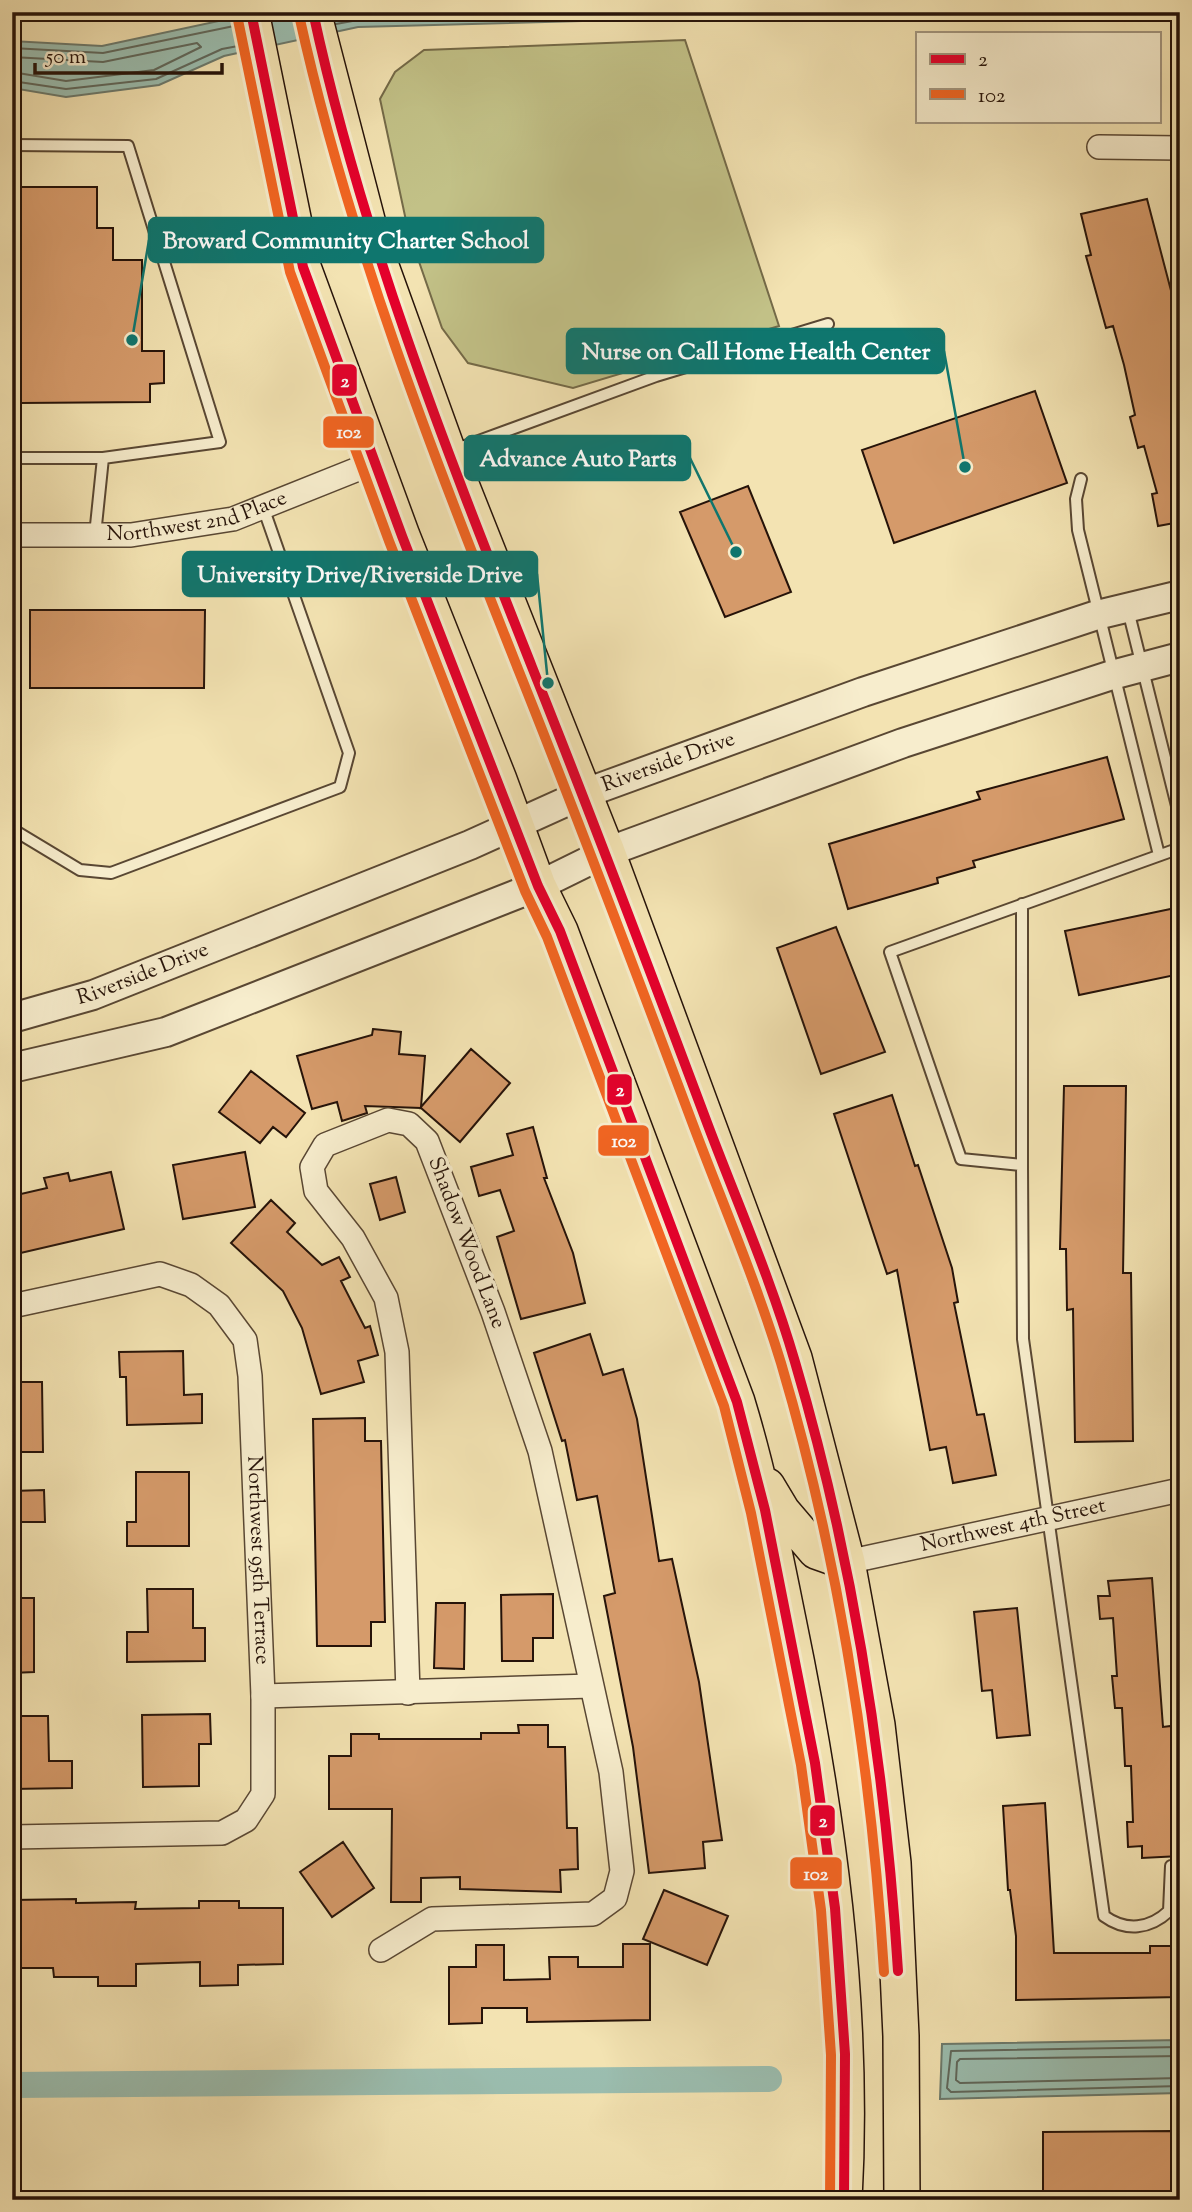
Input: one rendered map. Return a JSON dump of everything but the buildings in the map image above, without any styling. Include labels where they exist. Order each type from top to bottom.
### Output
[{"type":"main road","points":[[251,12],[303,267],[373,463],[538,886],[560,931],[737,1402],[757,1468],[812,1733],[830,1864],[845,2036],[844,2200]]},
{"type":"main road","points":[[316,29],[374,247],[448,452],[607,852],[794,1358],[847,1562],[877,1726],[893,1863],[901,2036],[901,2200]]},
{"type":"main road","points":[[757,1468],[782,1511],[816,1551],[847,1562]]},
{"type":"street","points":[[1099,147],[1178,153]]},
{"type":"street","name":"Northwest 2nd Place","points":[[12,535],[131,535],[233,519],[373,463]]},
{"type":"street","name":"Riverside Drive","points":[[12,1018],[93,995],[516,826],[583,794],[863,692],[1097,615],[1180,595]]},
{"type":"street","points":[[12,1068],[166,1032],[538,886],[607,852],[903,743],[1112,675],[1180,657]]},
{"type":"street","name":"Shadow Wood Lane","points":[[381,1950],[432,1919],[593,1914],[615,1898],[622,1871],[611,1772],[540,1451],[493,1312],[427,1141],[409,1124],[388,1120],[325,1145],[312,1167],[316,1191],[353,1238],[386,1298],[397,1352],[408,1693]]},
{"type":"street","name":"Northwest 95th Terrace","points":[[12,1306],[160,1274],[191,1285],[219,1305],[245,1340],[250,1376],[263,1696],[263,1794],[246,1820],[222,1833],[12,1837]]},
{"type":"street","name":"Northwest 4th Street","points":[[847,1562],[1180,1490]]},
{"type":"street","points":[[263,1696],[591,1686]]},
{"type":"lane","points":[[12,145],[128,146],[220,442],[103,458],[12,458]]},
{"type":"lane","points":[[448,452],[656,376],[828,324]]},
{"type":"lane","points":[[95,535],[103,458]]},
{"type":"lane","points":[[1081,479],[1076,499],[1078,530],[1093,586],[1097,615],[1159,855]]},
{"type":"lane","points":[[12,829],[80,870],[111,873],[340,787],[349,752],[263,507]]},
{"type":"lane","points":[[1127,608],[1180,818]]},
{"type":"lane","points":[[1022,1165],[961,1159],[890,951],[1180,848]]},
{"type":"lane","points":[[1022,904],[1023,1339],[1104,1916],[1116,1925],[1127,1927],[1158,1922],[1169,1910],[1171,1867]]},
{"type":"shaded area","points":[[685,40],[779,326],[573,388],[468,363],[442,328],[408,230],[380,99],[395,72],[424,50]]},
{"type":"water","points":[[261,12],[1180,12],[731,17],[358,27],[224,56],[159,85],[66,97],[12,88],[12,41],[102,46]]},
{"type":"water","points":[[1180,2040],[1180,2093],[940,2099],[942,2044]]},
{"type":"waterway","points":[[12,2085],[769,2079]]},
{"type":"transit line","name":"2","points":[[251,12],[303,267],[402,536],[538,886],[560,931],[737,1402],[765,1510],[815,1763],[835,1908],[845,2054],[844,2200]]},
{"type":"transit line","name":"2","points":[[313,12],[356,180],[381,262],[438,425],[786,1331],[834,1512],[864,1663],[885,1816],[898,1971]]},
{"type":"transit line","name":"102","points":[[237,15],[290,272],[389,541],[525,891],[547,937],[724,1406],[751,1513],[801,1765],[821,1910],[831,2055],[830,2200]]},
{"type":"transit line","name":"102","points":[[299,15],[342,183],[395,346],[761,1302],[781,1363],[820,1513],[850,1664],[871,1818],[884,1972]]},
{"type":"place","name":"Broward Community Charter School","points":[[132,340]]},
{"type":"place","name":"Nurse on Call Home Health Center","points":[[965,467]]},
{"type":"place","name":"Advance Auto Parts","points":[[736,552]]},
{"type":"place","name":"University Drive/Riverside Drive","points":[[548,683]]}]
